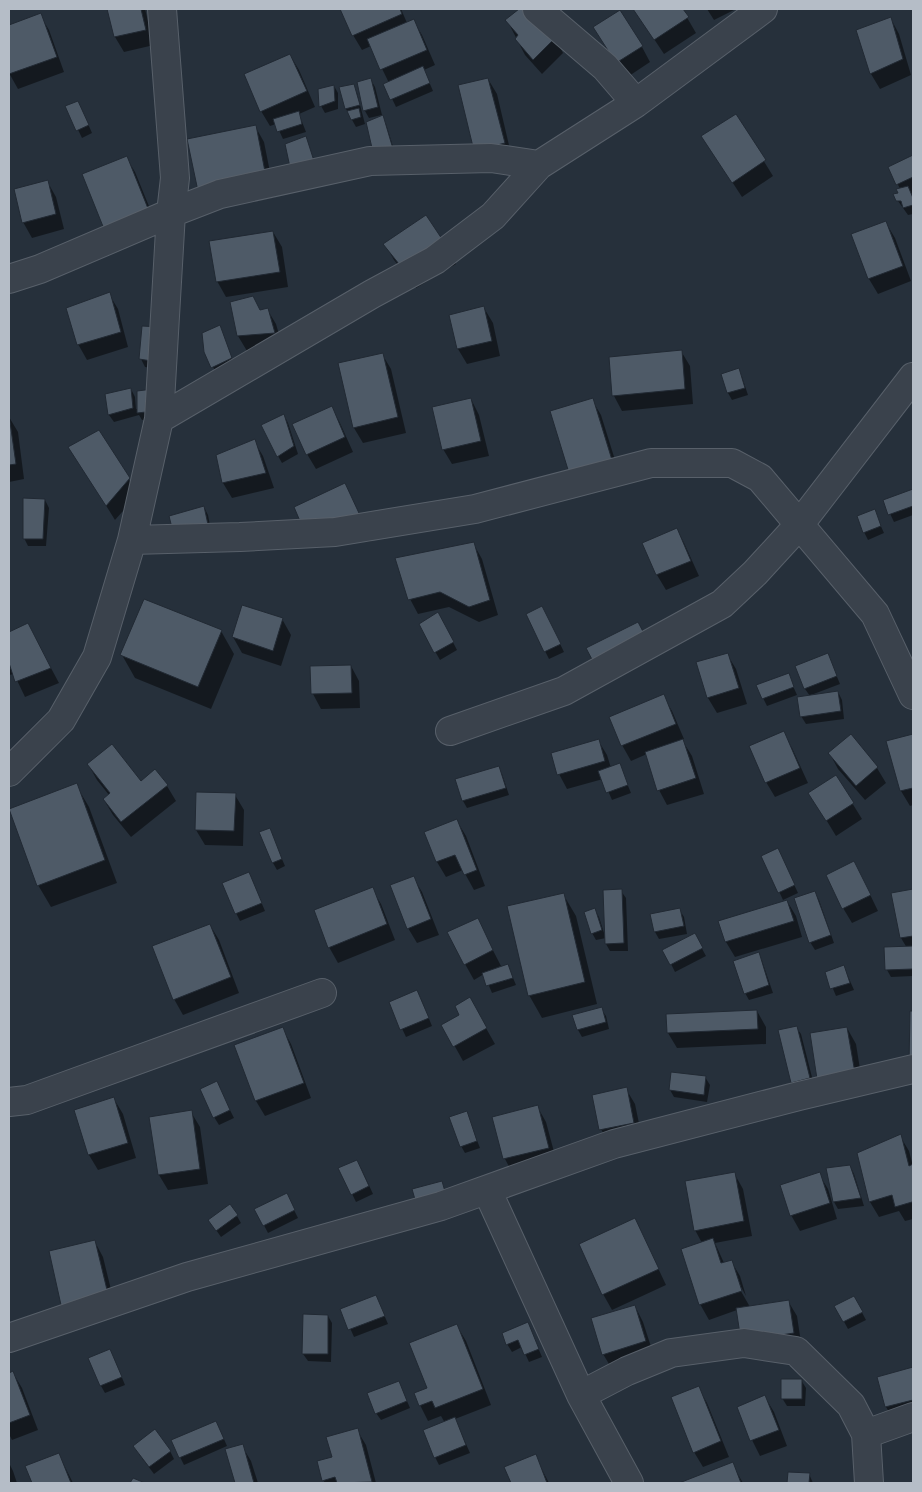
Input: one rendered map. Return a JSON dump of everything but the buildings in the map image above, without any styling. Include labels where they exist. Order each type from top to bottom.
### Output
[{"type":"street","points":[[9,772],[61,720],[97,657],[132,540],[158,419],[171,213],[175,178],[162,9]]},
{"type":"street","points":[[538,9],[605,67],[636,103]]},
{"type":"street","points":[[158,419],[372,294],[435,260],[493,216],[539,165],[636,103],[763,9]]},
{"type":"street","points":[[9,279],[40,269],[220,194],[370,161],[491,158],[539,165]]},
{"type":"street","points":[[450,731],[564,691],[722,604],[755,573],[799,525],[913,377]]},
{"type":"street","points":[[132,540],[335,532],[475,509],[651,463],[732,463],[760,478],[875,614],[913,695]]},
{"type":"street","points":[[9,1102],[27,1100],[322,993]]},
{"type":"street","points":[[9,1338],[186,1277],[441,1206],[614,1144],[799,1096],[913,1069]]},
{"type":"street","points":[[487,1190],[581,1395],[629,1483]]},
{"type":"street","points":[[581,1395],[627,1371],[671,1353],[744,1343],[796,1351],[851,1405],[866,1434],[869,1483]]},
{"type":"street","points":[[866,1434],[913,1418]]}]
